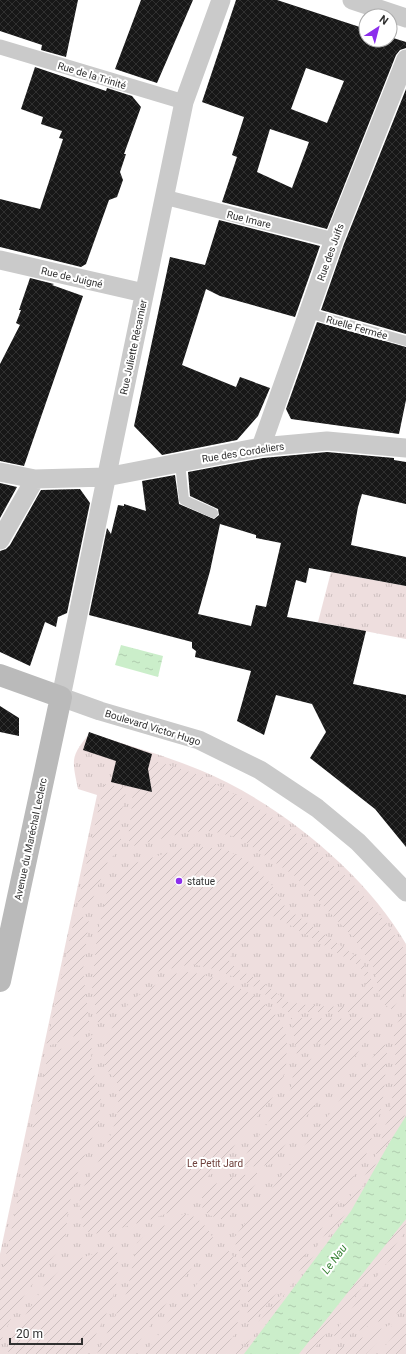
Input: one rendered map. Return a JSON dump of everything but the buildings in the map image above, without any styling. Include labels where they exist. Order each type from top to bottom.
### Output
[{"type":"main road","name":"Boulevard Victor Hugo","points":[[0,675],[60,697]]},
{"type":"main road","name":"Avenue du Maréchal Leclerc","points":[[0,981],[60,697]]},
{"type":"street","name":"Rue Juliette Récamier","points":[[60,697],[184,102],[221,0]]},
{"type":"street","points":[[352,0],[406,16]]},
{"type":"street","name":"Rue de la Trinité","points":[[0,48],[184,102]]},
{"type":"street","name":"Rue des Juifs","points":[[261,447],[334,240],[406,58]]},
{"type":"street","name":"Rue Imare","points":[[164,197],[334,240]]},
{"type":"street","name":"Rue de Juigné","points":[[0,260],[144,293]]},
{"type":"street","name":"Rue des Cordeliers","points":[[0,472],[35,479],[106,477],[261,447],[327,441],[406,448]]},
{"type":"street","points":[[0,540],[35,479]]},
{"type":"street","name":"Boulevard Victor Hugo","points":[[60,697],[100,711],[199,740],[260,770],[318,808],[358,842],[406,892]]},
{"type":"lane","name":"Ruelle Fermée","points":[[308,313],[406,341]]},
{"type":"lane","points":[[180,463],[184,500],[213,513]]},
{"type":"green space","points":[[331,572],[406,586],[406,639],[318,622]]},
{"type":"green space","name":"Le Petit Jard","points":[[90,733],[200,770],[229,783],[288,820],[343,865],[388,917],[406,944],[406,1354],[0,1354],[0,1254],[97,795],[78,789],[74,764],[76,753]]},
{"type":"green space","points":[[134,754],[199,775],[245,800],[292,830],[348,878],[385,921],[406,952],[406,990],[392,1009],[381,1003],[374,968],[353,937],[295,876],[239,838],[212,831],[187,832],[133,846],[128,839],[132,804]]},
{"type":"green space","points":[[104,784],[127,788],[119,823],[122,847],[108,861],[89,908],[77,907]]},
{"type":"green space","points":[[189,846],[225,849],[249,862],[271,884],[286,908],[360,959],[370,975],[373,987],[372,997],[353,1012],[288,1012],[257,988],[218,970],[192,964],[159,971],[129,992],[112,1011],[98,1023],[92,987],[97,936],[108,887],[135,863]],"holes":[[[274,916],[360,966],[367,981],[361,998],[346,1007],[313,1006],[288,1002],[261,981],[237,969],[229,961],[234,948],[258,926]]]},
{"type":"green space","points":[[75,915],[89,918],[83,970],[90,1030],[46,1047]]},
{"type":"green space","name":"Le Petit Jard","points":[[189,972],[216,979],[244,990],[269,1007],[278,1018],[284,1029],[287,1040],[286,1070],[273,1097],[243,1133],[228,1155],[207,1177],[188,1201],[178,1208],[163,1215],[113,1231],[104,1233],[89,1232],[84,1230],[79,1204],[82,1190],[104,1152],[117,1118],[119,1092],[118,1084],[105,1067],[104,1053],[107,1039],[117,1017],[133,999],[168,977],[178,973]]},
{"type":"green space","points":[[406,1010],[406,1113],[349,1209],[246,1345],[242,1341],[298,1272],[373,1163],[386,1127],[393,1095],[395,1078],[395,1046],[393,1030]]},
{"type":"green space","points":[[369,1016],[373,1020],[369,1033],[354,1058],[317,1102],[269,1165],[243,1167],[239,1165],[291,1089],[294,1068],[321,1054],[326,1048],[323,1042],[313,1043],[297,1055],[291,1018],[358,1019]]},
{"type":"green space","points":[[92,1035],[91,1065],[101,1096],[99,1121],[75,1179],[68,1210],[65,1243],[46,1265],[16,1307],[0,1343],[0,1284],[48,1055]]},
{"type":"green space","points":[[384,1043],[387,1051],[384,1092],[380,1113],[365,1158],[301,1262],[256,1319],[249,1324],[246,1320],[248,1311],[248,1270],[233,1239]]},
{"type":"green space","points":[[265,1172],[226,1221],[209,1215],[202,1207],[202,1195],[215,1184],[231,1178]]},
{"type":"green space","points":[[183,1214],[193,1216],[201,1222],[213,1238],[130,1354],[97,1354],[127,1292],[137,1243],[147,1234],[170,1223]]},
{"type":"green space","points":[[406,1219],[406,1231],[310,1354],[299,1354]]},
{"type":"green space","points":[[406,1239],[406,1309],[338,1340],[335,1340],[334,1333],[343,1320]]},
{"type":"green space","points":[[116,1246],[118,1275],[115,1289],[106,1315],[85,1354],[8,1354],[9,1341],[46,1283],[70,1262]]},
{"type":"green space","points":[[225,1247],[238,1262],[241,1280],[239,1318],[234,1335],[220,1354],[144,1354]]},
{"type":"green space","points":[[396,1322],[366,1354],[320,1354],[325,1348],[334,1351]]},
{"type":"green space","points":[[406,1322],[406,1354],[378,1354]]},
{"type":"green space","points":[[238,1344],[246,1349],[242,1354],[230,1354]]},
{"type":"water","points":[[121,645],[163,656],[158,677],[115,665]]},
{"type":"water","name":"Le Nau","points":[[406,1116],[406,1219],[299,1354],[244,1354],[351,1211]]},
{"type":"place","name":"statue","points":[[179,881]]}]
